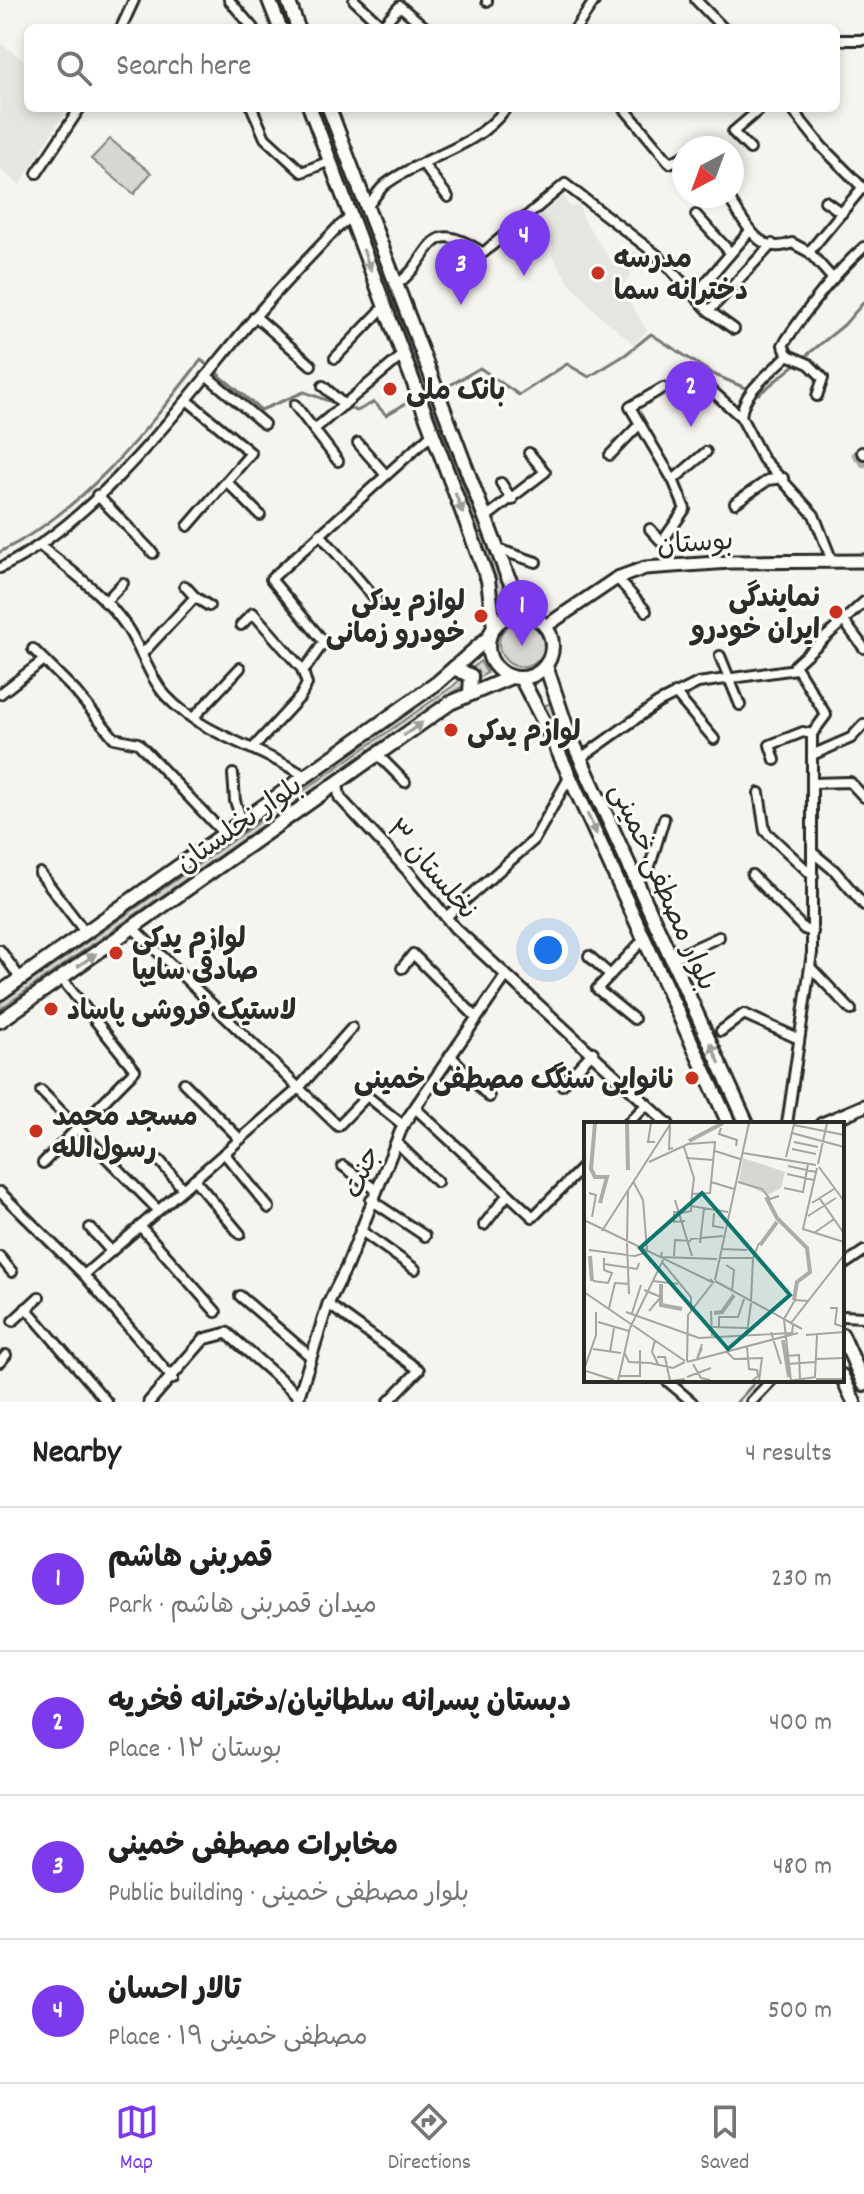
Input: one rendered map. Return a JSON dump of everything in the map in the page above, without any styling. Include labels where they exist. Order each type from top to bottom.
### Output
[{"type":"main road","points":[[269,0],[278,24]]},
{"type":"main road","points":[[288,0],[297,24]]},
{"type":"main road","points":[[312,112],[488,580],[492,632],[490,656],[495,665],[516,678],[539,672],[546,666],[552,646],[546,626],[528,615],[496,548],[331,112]]},
{"type":"main road","points":[[325,148],[342,142]]},
{"type":"main road","name":"بوستان","points":[[546,626],[617,578],[645,568],[864,561]]},
{"type":"main road","points":[[492,632],[509,616],[528,615]]},
{"type":"main road","name":"بلوار نخلستان","points":[[0,993],[454,668],[492,632]]},
{"type":"main road","name":"بلوار مصطفی خمینی","points":[[546,666],[581,758],[746,1122]]},
{"type":"main road","points":[[454,668],[471,676],[470,694]]},
{"type":"main road","name":"بلوار نخلستان","points":[[0,1021],[450,703],[516,678]]},
{"type":"main road","name":"بلوار مصطفی خمینی","points":[[516,678],[570,776],[728,1122]]},
{"type":"main road","points":[[667,989],[682,982]]},
{"type":"main road","points":[[829,1122],[864,1106]]},
{"type":"main road","points":[[844,1339],[864,1384]]},
{"type":"main road","points":[[844,1380],[854,1402]]},
{"type":"street","points":[[123,24],[134,0]]},
{"type":"street","points":[[229,0],[250,24]]},
{"type":"street","points":[[354,0],[380,24]]},
{"type":"street","points":[[579,24],[595,0]]},
{"type":"street","points":[[696,0],[719,24]]},
{"type":"street","points":[[384,24],[400,6],[421,24]]},
{"type":"street","points":[[840,40],[864,40]]},
{"type":"street","points":[[37,173],[77,112]]},
{"type":"street","points":[[254,112],[265,138],[302,172],[330,161]]},
{"type":"street","points":[[367,207],[384,185],[460,147],[499,119],[503,112]]},
{"type":"street","points":[[627,112],[672,162]]},
{"type":"street","points":[[750,149],[733,132],[756,112]]},
{"type":"street","points":[[794,112],[822,147],[863,189],[809,252]]},
{"type":"street","points":[[423,164],[448,197]]},
{"type":"street","points":[[396,285],[405,279],[430,245],[442,237],[447,235],[467,242],[483,253],[565,184],[657,255],[709,311],[734,329]]},
{"type":"street","points":[[825,201],[842,213]]},
{"type":"street","points":[[734,208],[749,232],[772,244],[782,247],[792,243],[809,252],[833,279]]},
{"type":"street","points":[[696,215],[729,251]]},
{"type":"street","points":[[0,568],[40,546],[97,495],[187,400],[255,316],[351,217]]},
{"type":"street","points":[[695,295],[729,251],[749,232]]},
{"type":"street","points":[[709,311],[772,244]]},
{"type":"street","points":[[817,396],[823,378],[809,364],[788,355],[783,345],[833,279],[864,247]]},
{"type":"street","points":[[335,358],[384,307]]},
{"type":"street","points":[[255,316],[311,365]]},
{"type":"street","points":[[316,428],[403,355]]},
{"type":"street","points":[[741,417],[742,403],[753,388],[788,355]]},
{"type":"street","points":[[207,376],[264,424]]},
{"type":"street","points":[[323,386],[344,405]]},
{"type":"street","points":[[662,542],[685,509],[673,480],[638,426],[630,407],[663,388]]},
{"type":"street","points":[[710,389],[741,417],[763,459],[814,515],[832,561]]},
{"type":"street","points":[[187,400],[251,453],[188,526]]},
{"type":"street","points":[[295,405],[316,428],[338,461]]},
{"type":"street","points":[[610,455],[638,426]]},
{"type":"street","points":[[303,672],[324,642],[271,579],[433,433]]},
{"type":"street","points":[[358,443],[385,474]]},
{"type":"street","points":[[673,480],[706,452]]},
{"type":"street","points":[[485,518],[545,472],[529,453]]},
{"type":"street","points":[[735,503],[768,480],[783,478]]},
{"type":"street","points":[[228,483],[260,515]]},
{"type":"street","points":[[501,483],[512,500]]},
{"type":"street","points":[[97,495],[153,553]]},
{"type":"street","points":[[650,529],[662,542],[674,566]]},
{"type":"street","points":[[320,534],[377,601]]},
{"type":"street","points":[[40,546],[105,602],[126,626],[165,695],[193,718],[305,776]]},
{"type":"street","points":[[496,548],[536,562]]},
{"type":"street","points":[[617,578],[646,611]]},
{"type":"street","points":[[105,602],[123,583]]},
{"type":"street","points":[[185,586],[209,606]]},
{"type":"street","points":[[142,654],[195,597]]},
{"type":"street","points":[[581,758],[675,693],[698,683],[796,667],[864,602]]},
{"type":"street","points":[[241,625],[253,613],[303,672],[307,684],[300,697],[253,748]]},
{"type":"street","points":[[843,620],[864,648]]},
{"type":"street","points":[[33,649],[114,738],[138,743],[224,834]]},
{"type":"street","points":[[720,656],[740,705]]},
{"type":"street","points":[[0,694],[44,660]]},
{"type":"street","points":[[787,1122],[813,932],[812,734],[826,715],[796,667]]},
{"type":"street","points":[[193,718],[240,668]]},
{"type":"street","points":[[675,693],[714,739]]},
{"type":"street","points":[[812,755],[851,738],[864,724]]},
{"type":"street","points":[[775,760],[770,745],[793,735],[812,734]]},
{"type":"street","points":[[377,754],[405,782]]},
{"type":"street","points":[[233,774],[235,801],[242,821]]},
{"type":"street","points":[[446,917],[534,840],[570,776]]},
{"type":"street","points":[[812,783],[850,782],[864,797]]},
{"type":"street","name":"نخلستان ۳","points":[[337,783],[340,798],[446,917],[505,977],[593,1052],[666,1122]]},
{"type":"street","points":[[759,793],[765,831],[813,876]]},
{"type":"street","points":[[637,882],[649,869],[664,819]]},
{"type":"street","points":[[812,852],[835,871],[864,905]]},
{"type":"street","points":[[40,873],[85,932]]},
{"type":"street","points":[[752,875],[804,929],[813,932]]},
{"type":"street","points":[[132,927],[338,1126],[367,1096],[403,1125]]},
{"type":"street","points":[[673,958],[719,937]]},
{"type":"street","points":[[634,1019],[597,989],[644,939]]},
{"type":"street","points":[[0,950],[20,978]]},
{"type":"street","points":[[402,968],[413,954],[476,1017]]},
{"type":"street","points":[[589,956],[610,975]]},
{"type":"street","points":[[810,967],[851,1010]]},
{"type":"street","name":"جنت","points":[[298,1399],[328,1304],[403,1125],[505,977]]},
{"type":"street","points":[[43,1163],[135,1070],[61,978]]},
{"type":"street","points":[[721,1031],[744,1014],[797,1038]]},
{"type":"street","points":[[84,1275],[298,1089],[352,1028]]},
{"type":"street","points":[[562,1085],[593,1052]]},
{"type":"street","points":[[450,1055],[489,1097]]},
{"type":"street","points":[[184,1083],[240,1139]]},
{"type":"street","points":[[41,1091],[158,1210]]},
{"type":"street","points":[[629,1122],[647,1104]]},
{"type":"street","points":[[415,1108],[533,1217],[584,1166]]},
{"type":"street","points":[[396,1142],[437,1182]]},
{"type":"street","points":[[224,1153],[269,1208]]},
{"type":"street","points":[[160,1161],[183,1189]]},
{"type":"street","points":[[343,1166],[375,1189]]},
{"type":"street","points":[[194,1179],[240,1234]]},
{"type":"street","points":[[0,1192],[84,1275],[173,1379]]},
{"type":"street","points":[[484,1225],[508,1194]]},
{"type":"street","points":[[371,1200],[425,1236]]},
{"type":"street","points":[[0,1208],[8,1201]]},
{"type":"street","points":[[140,1226],[216,1312]]},
{"type":"street","points":[[90,1228],[111,1251]]},
{"type":"street","points":[[360,1230],[415,1269]]},
{"type":"street","points":[[844,1265],[864,1251]]},
{"type":"street","points":[[0,1257],[12,1272]]},
{"type":"street","points":[[240,1296],[311,1357]]},
{"type":"street","points":[[13,1321],[39,1297]]},
{"type":"street","points":[[328,1304],[419,1370],[388,1402]]},
{"type":"street","points":[[26,1308],[107,1402]]},
{"type":"street","points":[[844,1316],[864,1317]]},
{"type":"street","points":[[149,1402],[173,1379],[204,1339],[227,1333],[298,1399]]},
{"type":"street","points":[[668,1382],[692,1402]]},
{"type":"street","points":[[751,1402],[770,1382]]},
{"type":"shaded area","points":[[0,43],[24,60],[24,112],[65,112],[20,185],[0,169]]},
{"type":"shaded area","points":[[110,139],[151,173],[134,194],[91,159]]},
{"type":"shaded area","points":[[342,161],[422,381],[506,593],[498,596],[336,163]]},
{"type":"shaded area","name":"مدرسه دخترانه سما","points":[[564,195],[569,207],[579,205],[584,220],[614,266],[635,250],[643,258],[623,285],[626,297],[647,330],[634,344],[599,315],[568,281],[551,253],[553,247],[530,224]]},
{"type":"shaded area","points":[[522,621],[538,628],[545,644],[538,660],[522,667],[506,660],[499,644],[506,628]]},
{"type":"shaded area","points":[[480,661],[487,673],[456,690],[0,1009],[0,1003],[453,686]]},
{"type":"shaded area","points":[[550,703],[672,973],[667,975],[544,706]]},
{"type":"shaded area","points":[[686,1001],[738,1122],[732,1122],[680,1003]]},
{"type":"waterway","points":[[445,388],[480,368],[519,395],[567,364],[589,377],[625,355],[651,334],[713,374],[759,394],[844,325],[864,302]]},
{"type":"waterway","points":[[0,552],[59,515],[111,468],[201,360],[261,410],[304,392],[357,411],[374,402],[386,415],[405,404]]},
{"type":"waterway","points":[[856,454],[864,463]]},
{"type":"waterway","points":[[737,1402],[755,1382]]},
{"type":"place","name":"مدرسه دخترانه سما","points":[[598,273]]},
{"type":"place","name":"تالار احسان","points":[[524,276]]},
{"type":"place","name":"مخابرات مصطفی خمینی","points":[[461,305]]},
{"type":"place","name":"بانک ملی","points":[[390,389]]},
{"type":"place","name":"دبستان پسرانه سلطانیان/دخترانه فخریه","points":[[691,427]]},
{"type":"place","name":"نمایندگی ایران خودرو","points":[[836,612]]},
{"type":"place","name":"لوازم یدکی خودرو زمانی","points":[[481,616]]},
{"type":"place","name":"قمربنی هاشم","points":[[522,646]]},
{"type":"place","name":"لوازم یدکی","points":[[451,730]]},
{"type":"place","name":"لوازم یدکی صادقی سایپا","points":[[116,953]]},
{"type":"place","name":"لاستیک فروشی پاساد","points":[[51,1009]]},
{"type":"place","name":"نانوایی سنگک مصطفی خمینی","points":[[692,1078]]},
{"type":"place","name":"مسجد محمد رسول‌الله","points":[[36,1131]]}]
